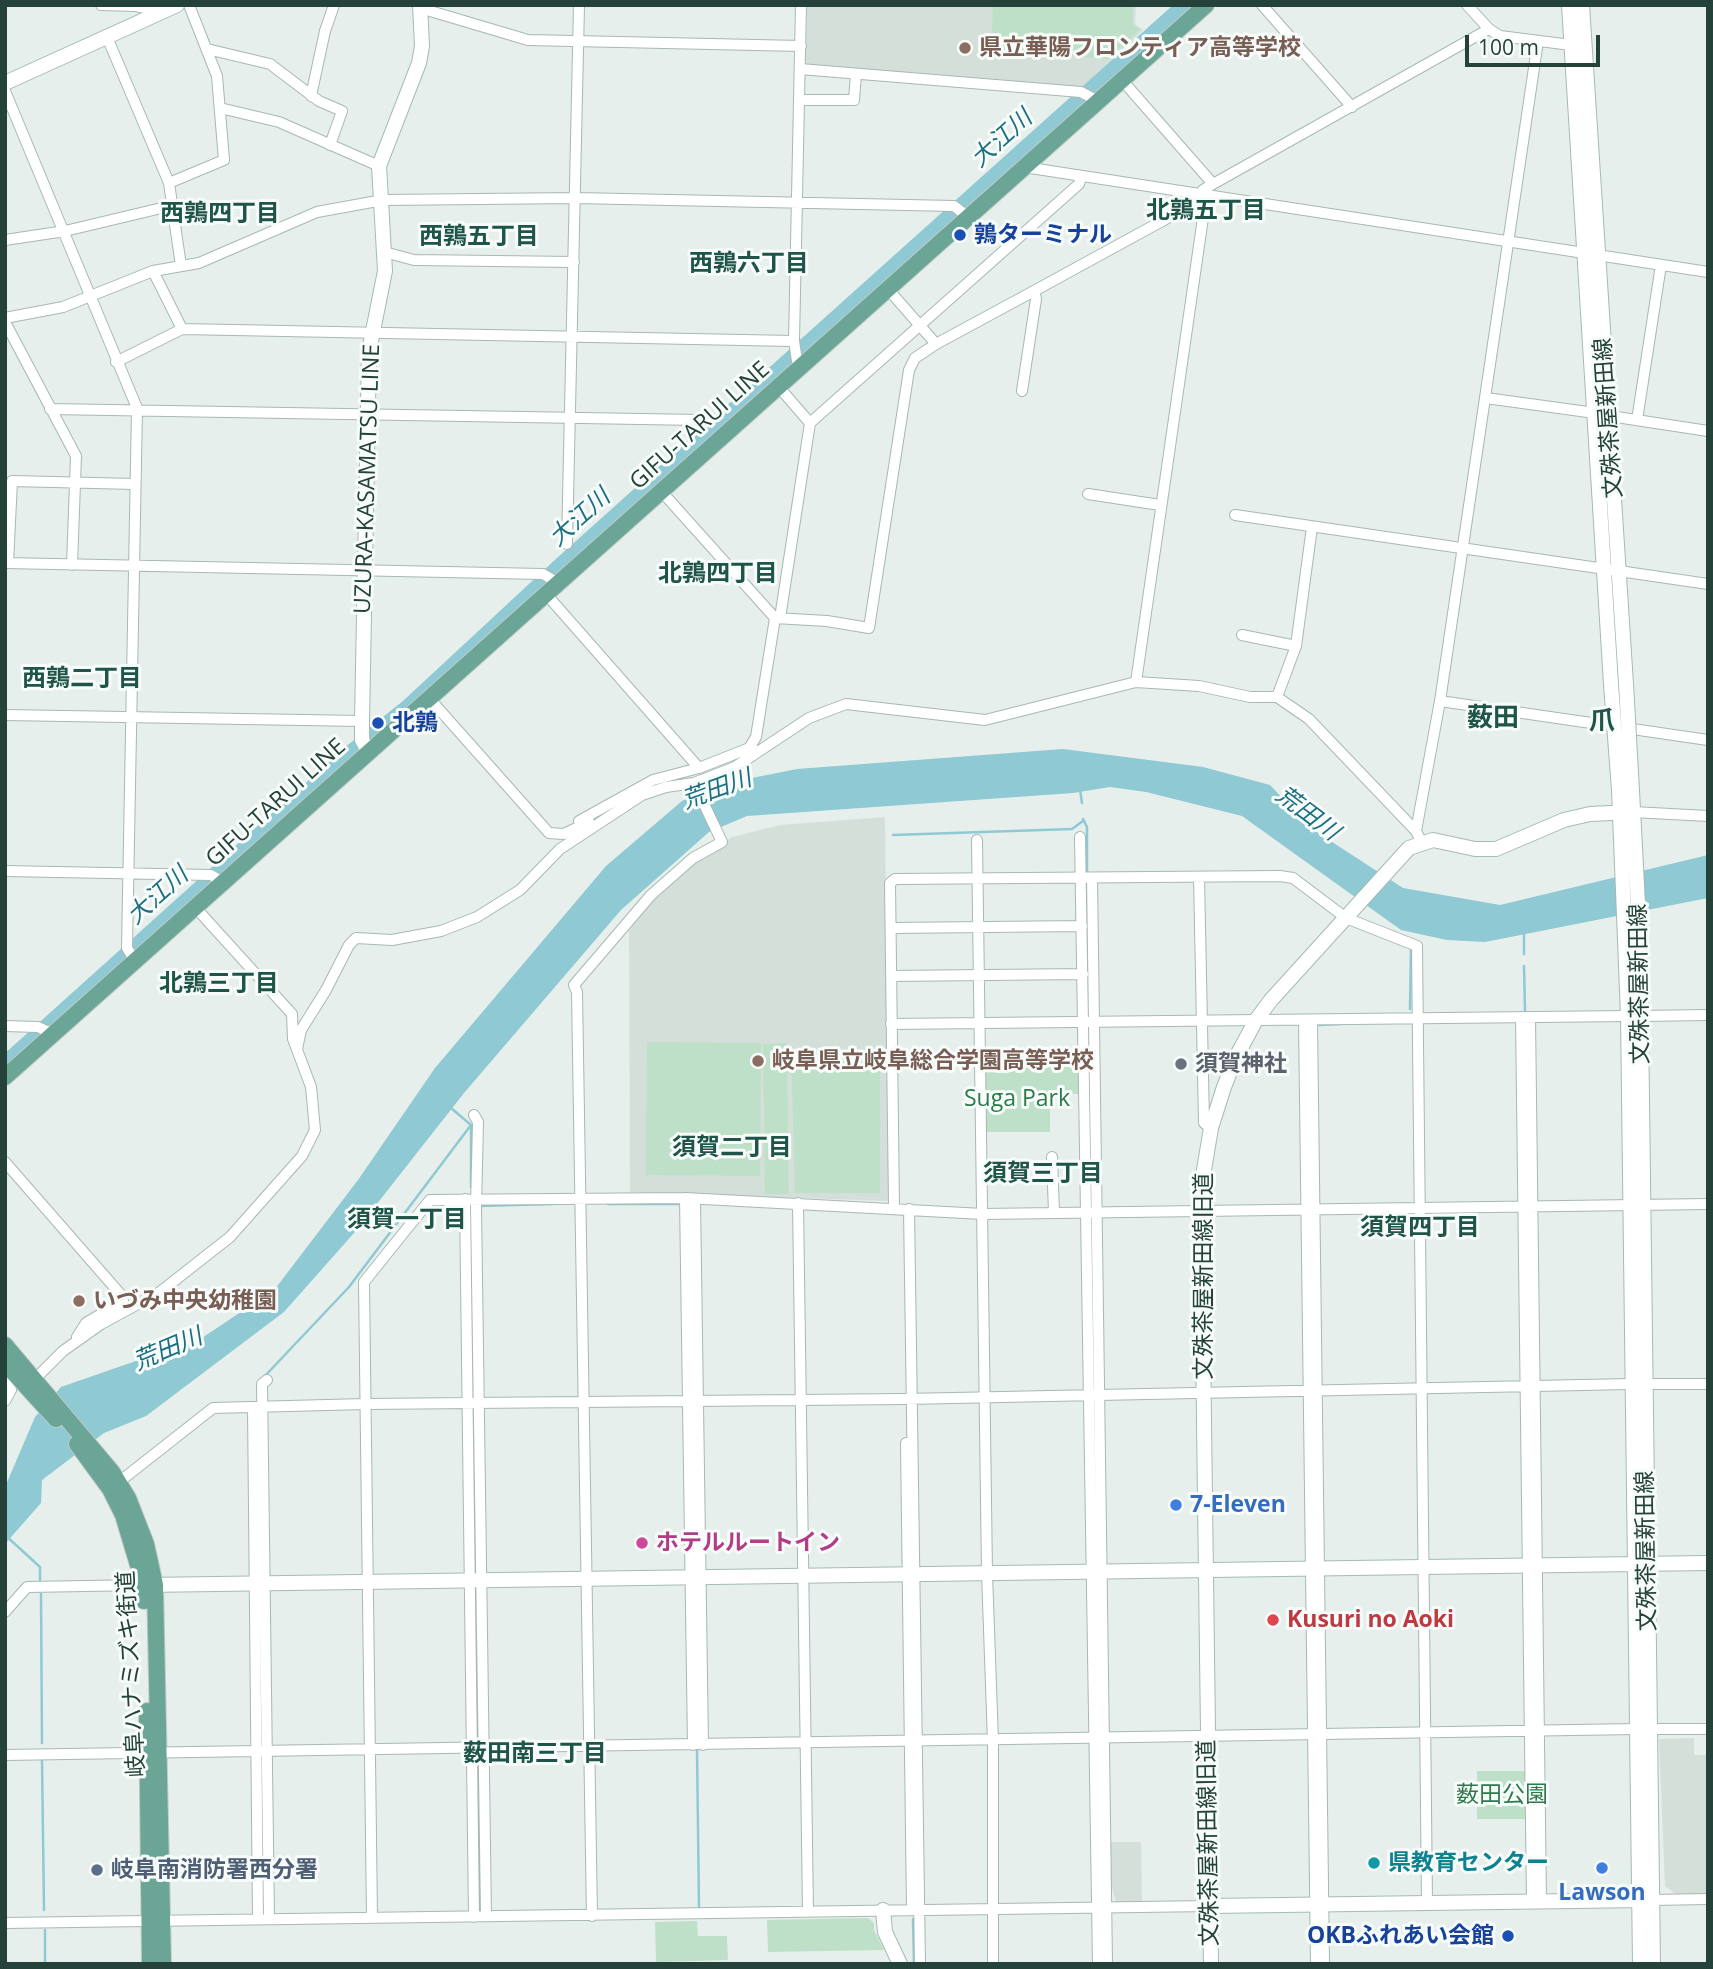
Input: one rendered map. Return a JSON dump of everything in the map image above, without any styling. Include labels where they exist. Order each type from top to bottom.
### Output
[{"type":"main road","points":[[5,83],[177,5]]},
{"type":"main road","name":"GIFU-TARUI LINE","points":[[5,1077],[47,1031],[131,954],[195,907],[218,879],[365,746],[429,698],[550,583],[662,492],[779,386],[797,355],[888,289],[962,212],[1024,167],[1092,97],[1122,80],[1206,5]]},
{"type":"main road","name":"文殊茶屋新田線","points":[[1570,5],[1571,45],[1592,255]]},
{"type":"main road","name":"文殊茶屋新田線","points":[[1582,5],[1592,255],[1611,569],[1611,684],[1626,790]]},
{"type":"main road","name":"UZURA-KASAMATSU LINE","points":[[365,746],[362,721],[368,414],[372,332],[384,271],[383,200],[379,166],[419,63],[422,46],[420,7]]},
{"type":"main road","name":"文殊茶屋新田線","points":[[1611,569],[1626,684],[1626,790],[1633,944],[1645,1900],[1640,1964]]},
{"type":"main road","points":[[1419,836],[1475,849],[1496,849],[1564,820],[1590,814],[1627,812]]},
{"type":"main road","name":"文殊茶屋新田線旧道","points":[[1211,1964],[1201,1211],[1204,1156],[1235,1059],[1256,1020],[1419,836]]},
{"type":"main road","name":"岐阜ハナミズキ街道","points":[[5,1346],[35,1388],[111,1478],[149,1585],[156,1920],[163,1964]]},
{"type":"main road","name":"岐阜ハナミズキ街道","points":[[5,1363],[35,1388]]},
{"type":"main road","points":[[149,1585],[1708,1563]]},
{"type":"main road","points":[[1210,1906],[1645,1900]]},
{"type":"main road","name":"文殊茶屋新田線","points":[[1645,1900],[1653,1964]]},
{"type":"main road","points":[[883,1910],[885,1932],[900,1964]]},
{"type":"main road","name":"岐阜ハナミズキ街道","points":[[150,1964],[156,1920]]},
{"type":"street","points":[[101,5],[135,6],[161,12]]},
{"type":"street","points":[[169,183],[224,160],[217,76],[188,5]]},
{"type":"street","points":[[311,96],[325,31],[334,5]]},
{"type":"street","points":[[567,544],[579,5]]},
{"type":"street","points":[[116,362],[182,329],[572,336],[797,355],[802,5]]},
{"type":"street","points":[[1262,5],[1352,107]]},
{"type":"street","points":[[1468,5],[1494,32],[1571,45]]},
{"type":"street","points":[[420,7],[501,30],[513,38],[801,47]]},
{"type":"street","points":[[1136,682],[1203,190],[1494,32]]},
{"type":"street","points":[[107,37],[169,183],[170,206],[181,266]]},
{"type":"street","points":[[1419,836],[1510,243],[1538,41]]},
{"type":"street","points":[[207,49],[270,64],[311,96],[342,111],[330,145]]},
{"type":"street","points":[[800,69],[1092,97]]},
{"type":"street","points":[[800,100],[854,100],[856,74]]},
{"type":"street","points":[[1122,80],[1213,184]]},
{"type":"street","points":[[5,92],[65,231],[136,408],[129,873],[131,954]]},
{"type":"street","points":[[220,108],[279,122],[379,166]]},
{"type":"street","points":[[1024,167],[1203,197],[1708,272]]},
{"type":"street","points":[[719,774],[752,747],[810,423],[1079,184],[1081,178]]},
{"type":"street","points":[[662,492],[777,618],[869,628],[909,370],[915,358],[1203,197]]},
{"type":"street","points":[[72,565],[76,456],[5,320],[63,307],[153,271],[223,254],[317,212],[383,200],[576,198],[798,203],[962,212]]},
{"type":"street","points":[[5,240],[65,231],[170,206]]},
{"type":"street","points":[[384,252],[414,260],[574,262]]},
{"type":"street","points":[[1637,420],[1661,265]]},
{"type":"street","points":[[153,271],[182,329]]},
{"type":"street","points":[[888,289],[936,344]]},
{"type":"street","points":[[1022,391],[1036,299],[1034,291]]},
{"type":"street","points":[[779,386],[810,423]]},
{"type":"street","points":[[1486,398],[1708,431]]},
{"type":"street","points":[[50,409],[136,408],[699,420]]},
{"type":"street","points":[[135,484],[12,481],[7,563],[365,569],[550,583],[699,768]]},
{"type":"street","points":[[1088,494],[1160,505]]},
{"type":"street","points":[[1235,515],[1708,584]]},
{"type":"street","points":[[1277,697],[1296,646],[1312,527]]},
{"type":"street","points":[[1242,635],[1296,646]]},
{"type":"street","points":[[297,1049],[301,1030],[326,990],[349,945],[356,938],[392,940],[441,931],[477,917],[520,890],[560,849],[642,795],[666,787],[695,787],[735,767],[809,718],[846,705],[985,720],[1136,682],[1199,686],[1250,697],[1277,697],[1309,719],[1419,836]]},
{"type":"street","points":[[429,698],[549,833],[558,835],[608,816]]},
{"type":"street","points":[[1440,701],[1708,740]]},
{"type":"street","points":[[5,715],[362,721]]},
{"type":"street","points":[[558,835],[643,785],[699,768],[752,747]]},
{"type":"street","points":[[592,1916],[577,992],[573,985],[651,895],[693,858],[722,842],[695,787]]},
{"type":"street","points":[[1627,812],[1708,816]]},
{"type":"street","points":[[1080,837],[1087,878],[1101,1907],[1098,1964]]},
{"type":"street","points":[[977,840],[987,1573],[993,1742],[993,1964]]},
{"type":"street","points":[[5,871],[129,873],[218,879]]},
{"type":"street","points":[[1199,877],[1204,1123],[1211,1128]]},
{"type":"street","points":[[1087,878],[1082,926],[1088,1022]]},
{"type":"street","points":[[920,1964],[915,1910],[909,1398],[891,1024],[891,883],[895,879],[1293,878],[1348,915],[1417,946],[1415,1018],[1427,1902]]},
{"type":"street","points":[[72,1345],[101,1324],[160,1292],[230,1237],[302,1156],[315,1130],[315,1109],[297,1049],[289,1010],[195,907]]},
{"type":"street","points":[[892,928],[1082,926]]},
{"type":"street","points":[[891,976],[1083,974]]},
{"type":"street","points":[[891,1024],[1708,1015]]},
{"type":"street","points":[[1525,1017],[1536,1901]]},
{"type":"street","points":[[1308,1020],[1320,1905],[1325,1964]]},
{"type":"street","points":[[5,1026],[47,1031]]},
{"type":"street","points":[[474,1115],[478,1122],[471,1199],[475,1580],[472,1748],[480,1917]]},
{"type":"street","points":[[1052,1157],[1054,1213]]},
{"type":"street","points":[[5,1162],[122,1296],[123,1301],[86,1323],[72,1345],[35,1388]]},
{"type":"street","points":[[690,1198],[698,1745]]},
{"type":"street","points":[[372,1917],[364,1282],[430,1200],[690,1198],[983,1214],[1708,1204]]},
{"type":"street","points":[[798,1203],[808,1912]]},
{"type":"street","points":[[264,1919],[258,1407],[262,1384],[267,1380]]},
{"type":"street","points":[[5,1382],[11,1390],[5,1401]]},
{"type":"street","points":[[111,1478],[213,1408],[1708,1384]]},
{"type":"street","points":[[475,1580],[484,1747],[480,1917]]},
{"type":"street","points":[[5,1612],[27,1587],[149,1585]]},
{"type":"street","points":[[5,1755],[1708,1729]]},
{"type":"street","points":[[1645,1900],[1708,1899]]},
{"type":"street","points":[[1317,1964],[1320,1905]]},
{"type":"street","points":[[5,1923],[1210,1906]]},
{"type":"street","points":[[1101,1907],[1107,1964]]},
{"type":"shaded area","name":"県立華陽フロンティア高等学校","points":[[807,5],[1136,5],[1135,24],[1143,30],[1079,90],[806,66]]},
{"type":"shaded area","name":"岐阜県立岐阜総合学園高等学校","points":[[885,817],[889,1201],[630,1192],[629,931],[649,902],[688,867],[732,837],[780,825]]},
{"type":"shaded area","points":[[1694,1738],[1694,1755],[1708,1755],[1708,1895],[1677,1895],[1665,1886],[1659,1739]]},
{"type":"shaded area","points":[[1110,1842],[1141,1842],[1142,1902],[1116,1902],[1111,1883]]},
{"type":"green space","points":[[993,5],[1133,5],[1133,24],[1140,29],[1108,59],[991,50]]},
{"type":"green space","points":[[647,1042],[761,1043],[760,1176],[646,1175]]},
{"type":"green space","points":[[787,1043],[789,1194],[765,1194],[763,1044]]},
{"type":"green space","points":[[791,1049],[880,1049],[880,1193],[795,1193]]},
{"type":"green space","name":"Suga Park","points":[[1082,1064],[1082,1094],[1050,1094],[1050,1132],[983,1132],[984,1066]]},
{"type":"green space","name":"薮田公園","points":[[1477,1771],[1526,1771],[1527,1819],[1477,1819]]},
{"type":"green space","points":[[868,1918],[874,1923],[874,1930],[884,1950],[768,1952],[767,1920]]},
{"type":"green space","points":[[697,1921],[698,1936],[727,1936],[728,1960],[656,1962],[655,1922]]},
{"type":"water","name":"荒田川","points":[[1063,749],[1203,767],[1270,785],[1312,829],[1403,888],[1500,905],[1708,855],[1708,898],[1485,942],[1447,940],[1401,930],[1242,816],[1146,792],[1110,787],[1073,793],[747,816],[709,832],[621,910],[464,1093],[354,1233],[284,1312],[146,1416],[104,1433],[42,1480],[41,1503],[5,1544],[5,1487],[35,1417],[61,1387],[202,1338],[275,1289],[358,1180],[435,1068],[606,866],[682,801],[717,785],[797,769]]},
{"type":"waterway","name":"大江川","points":[[5,1064],[353,751],[407,708],[560,566],[1185,5]]},
{"type":"waterway","points":[[1080,789],[1082,803]]},
{"type":"waterway","points":[[1083,819],[1087,827],[1087,875]]},
{"type":"waterway","points":[[893,835],[1072,829],[1083,821]]},
{"type":"waterway","points":[[1524,932],[1524,954]]},
{"type":"waterway","points":[[1410,1009],[1411,948]]},
{"type":"waterway","points":[[1524,966],[1525,1012]]},
{"type":"waterway","points":[[1319,1025],[1340,1024]]},
{"type":"waterway","points":[[451,1108],[471,1125],[471,1187]]},
{"type":"waterway","points":[[263,1378],[349,1287],[471,1125]]},
{"type":"waterway","points":[[479,1206],[553,1204]]},
{"type":"waterway","points":[[608,1204],[682,1204]]},
{"type":"waterway","points":[[475,1523],[476,1572]]},
{"type":"waterway","points":[[5,1535],[40,1567],[40,1580]]},
{"type":"waterway","points":[[476,1592],[478,1740]]},
{"type":"waterway","points":[[41,1594],[42,1743]]},
{"type":"waterway","points":[[697,1748],[699,1908]]},
{"type":"waterway","points":[[478,1755],[481,1904]]},
{"type":"waterway","points":[[42,1760],[44,1910]]},
{"type":"waterway","points":[[262,1806],[262,1820]]},
{"type":"waterway","points":[[913,1919],[914,1964]]},
{"type":"waterway","points":[[45,1930],[45,1964]]},
{"type":"place","name":"県立華陽フロンティア高等学校","points":[[965,48]]},
{"type":"place","name":"鶉ターミナル","points":[[960,235]]},
{"type":"place","name":"北鶉","points":[[378,723]]},
{"type":"place","name":"岐阜県立岐阜総合学園高等学校","points":[[758,1061]]},
{"type":"place","name":"須賀神社","points":[[1181,1064]]},
{"type":"place","name":"いづみ中央幼稚園","points":[[79,1301]]},
{"type":"place","name":"7-Eleven","points":[[1176,1505]]},
{"type":"place","name":"ホテルルートイン","points":[[642,1543]]},
{"type":"place","name":"Kusuri no Aoki","points":[[1273,1620]]},
{"type":"place","name":"県教育センター","points":[[1374,1863]]},
{"type":"place","name":"Lawson","points":[[1602,1868]]},
{"type":"place","name":"岐阜南消防署西分署","points":[[97,1870]]},
{"type":"place","name":"OKBふれあい会館","points":[[1508,1936]]},
{"type":"district","name":"北鶉五丁目","points":[[1206,211]]},
{"type":"district","name":"西鶉四丁目","points":[[220,214]]},
{"type":"district","name":"西鶉五丁目","points":[[479,237]]},
{"type":"district","name":"西鶉六丁目","points":[[749,264]]},
{"type":"district","name":"北鶉四丁目","points":[[718,574]]},
{"type":"district","name":"西鶉二丁目","points":[[82,679]]},
{"type":"district","name":"薮田","points":[[1493,719]]},
{"type":"district","name":"爪","points":[[1602,722]]},
{"type":"district","name":"北鶉三丁目","points":[[219,984]]},
{"type":"district","name":"須賀二丁目","points":[[732,1148]]},
{"type":"district","name":"須賀三丁目","points":[[1043,1174]]},
{"type":"district","name":"須賀一丁目","points":[[407,1220]]},
{"type":"district","name":"須賀四丁目","points":[[1420,1228]]},
{"type":"district","name":"薮田南三丁目","points":[[535,1754]]}]
